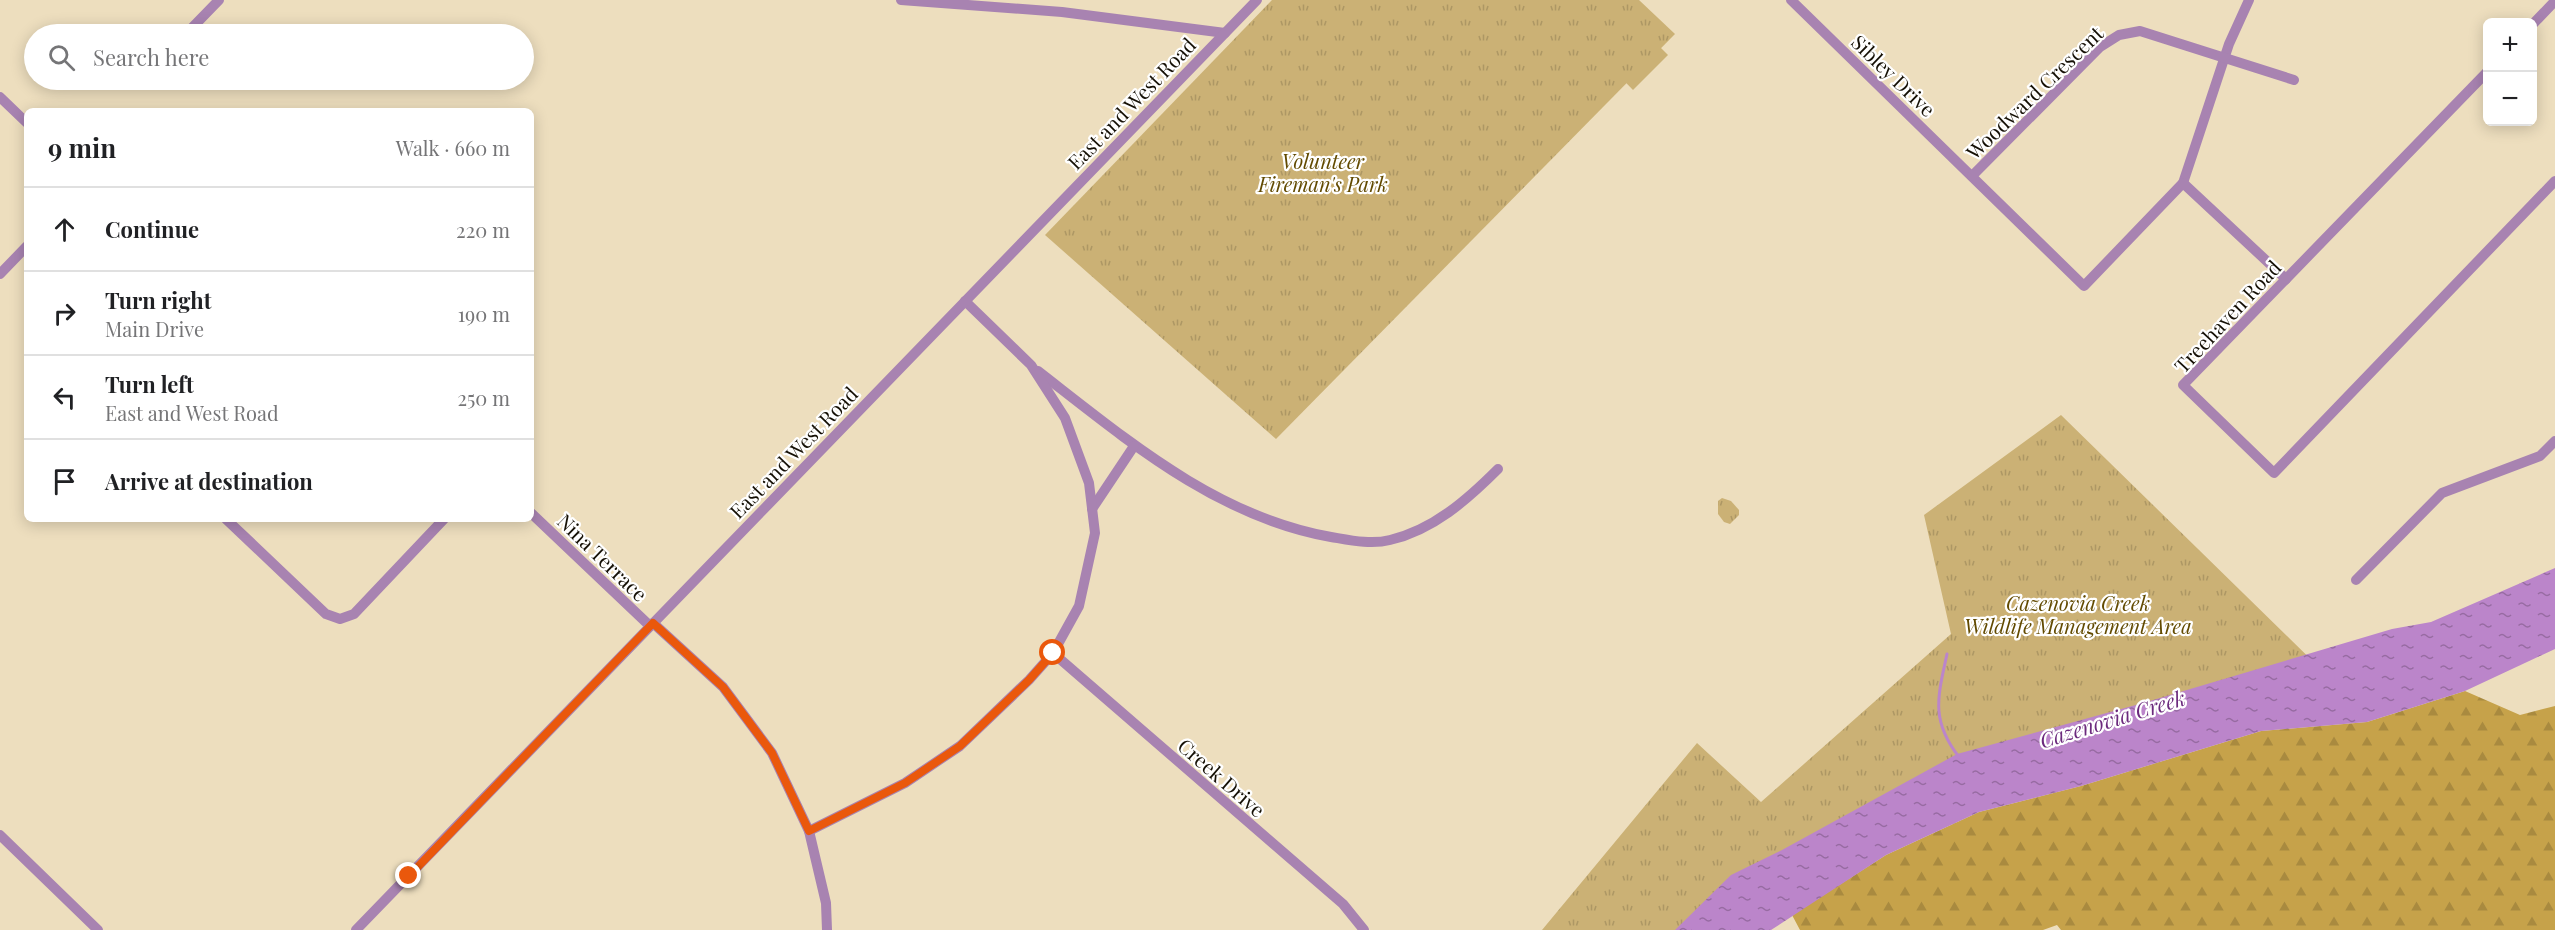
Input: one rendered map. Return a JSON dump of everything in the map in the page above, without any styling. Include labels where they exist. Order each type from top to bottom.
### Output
[{"type":"street","points":[[196,24],[219,0]]},
{"type":"street","points":[[901,0],[1062,12],[1224,33]]},
{"type":"street","points":[[1062,12],[1063,0]]},
{"type":"street","name":"East and West Road","points":[[356,930],[1257,0]]},
{"type":"street","name":"Sibley Drive","points":[[1791,0],[1972,176]]},
{"type":"street","name":"Woodward Crescent","points":[[2224,58],[2140,31],[2119,35],[2100,47],[1972,176],[2084,286],[2183,183],[2224,58],[2249,0]]},
{"type":"street","points":[[2537,19],[2555,1]]},
{"type":"street","points":[[2224,58],[2294,80]]},
{"type":"street","name":"Treehaven Road","points":[[2486,72],[2183,385],[2274,473],[2555,181]]},
{"type":"street","points":[[0,97],[24,120]]},
{"type":"street","points":[[2183,183],[2286,279]]},
{"type":"street","points":[[0,274],[24,249]]},
{"type":"street","points":[[965,301],[1031,365],[1134,446],[1227,502],[1297,531],[1355,541],[1389,541],[1435,523],[1472,495],[1498,469]]},
{"type":"street","points":[[809,831],[905,783],[960,746],[1029,680],[1053,653],[1080,606],[1095,533],[1089,483],[1065,418],[1031,365]]},
{"type":"street","points":[[2356,580],[2442,493],[2540,456],[2555,441]]},
{"type":"street","points":[[1092,509],[1134,446]]},
{"type":"street","name":"Nina Terrace","points":[[534,516],[723,687],[772,753],[809,831],[826,903],[826,930]]},
{"type":"street","points":[[229,522],[326,614],[340,619],[354,614],[441,522]]},
{"type":"street","name":"Creek Drive","points":[[1053,653],[1343,904],[1364,930]]},
{"type":"street","points":[[0,835],[98,930]]},
{"type":"green space","name":"Volunteer Fireman's Park","points":[[1272,0],[1639,0],[1675,34],[1276,439],[1045,235]]},
{"type":"green space","points":[[1638,25],[1668,55],[1633,90],[1605,61]]},
{"type":"green space","name":"Cazenovia Creek Wildlife Management Area","points":[[2061,415],[2336,684],[1977,771],[1709,930],[1542,930],[1697,743],[1761,802],[1951,634],[1924,515]]},
{"type":"green space","points":[[1722,498],[1731,501],[1739,510],[1739,515],[1730,524],[1724,522],[1718,514],[1718,501]]},
{"type":"green space","points":[[2465,691],[2520,715],[2555,706],[2555,930],[2061,930],[2057,925],[2043,930],[1800,930],[1792,915],[1886,855],[1979,812],[2081,786],[2261,731],[2367,722]]},
{"type":"water","name":"Cazenovia Creek","points":[[2555,568],[2555,649],[2465,691],[2367,722],[2261,731],[2081,786],[1979,812],[1886,855],[1771,930],[1675,930],[1731,875],[1782,850],[1957,754],[2143,703],[2392,629],[2431,622]]},
{"type":"waterway","points":[[1947,654],[1939,695],[1940,719],[1950,744],[1959,757]]},
{"type":"route","points":[[409,876],[653,623],[723,687],[772,753],[809,831],[905,783],[960,746],[1029,680],[1053,653]]}]
